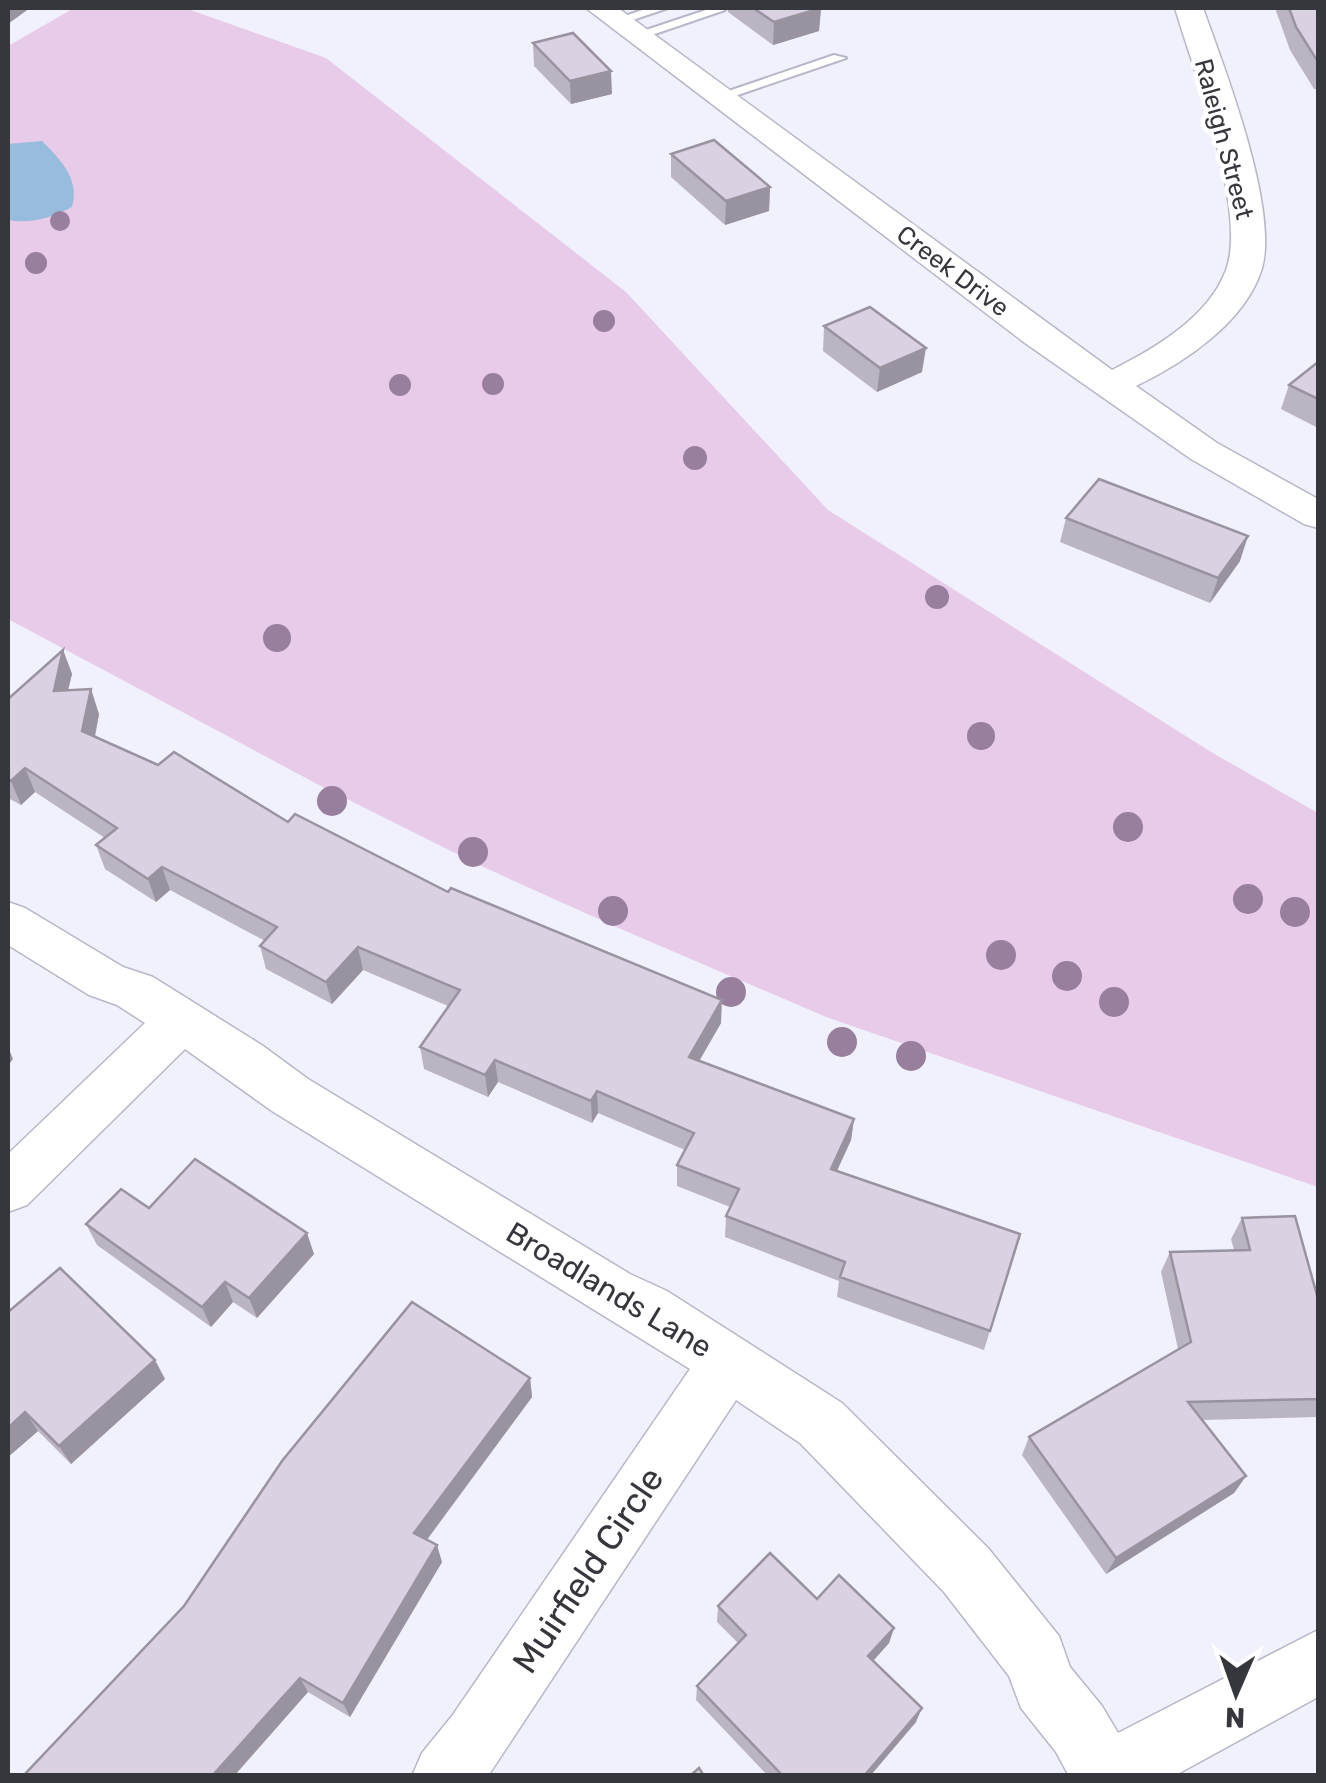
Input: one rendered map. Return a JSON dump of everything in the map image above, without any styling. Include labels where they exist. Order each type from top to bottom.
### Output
[{"type":"street","name":"Raleigh Street","points":[[1109,386],[1144,370],[1177,347],[1213,313],[1245,267],[1247,209],[1189,8]]},
{"type":"street","name":"Creek Drive","points":[[619,21],[1109,386],[1204,451],[1318,515]]},
{"type":"street","name":"Broadlands Lane","points":[[8,920],[106,982],[135,991],[306,1105],[610,1292],[647,1309],[821,1424],[966,1570],[1036,1660],[1044,1685],[1079,1729],[1104,1775]]},
{"type":"street","points":[[8,1188],[181,1020]]},
{"type":"street","name":"Muirfield Circle","points":[[445,1776],[475,1739],[728,1362]]},
{"type":"street","points":[[1104,1775],[1318,1662]]},
{"type":"lane","points":[[619,21],[661,8]]},
{"type":"lane","points":[[619,21],[718,10]]},
{"type":"lane","points":[[721,96],[840,58]]},
{"type":"shaded area","points":[[74,8],[185,8],[326,58],[626,292],[828,510],[1211,752],[1318,813],[1318,1187],[826,1017],[623,930],[481,866],[319,785],[8,619],[8,46]]},
{"type":"water","points":[[42,141],[62,162],[71,179],[72,207],[41,219],[8,220],[8,144]]},
{"type":"building","points":[[753,8],[821,8],[774,22]]},
{"type":"building","points":[[1289,8],[1318,8],[1318,62],[1296,27]]},
{"type":"building","points":[[573,33],[611,71],[570,81],[533,43]]},
{"type":"building","points":[[714,140],[770,187],[726,201],[671,154]]},
{"type":"building","points":[[870,307],[926,348],[880,368],[824,326]]},
{"type":"building","points":[[1318,362],[1318,399],[1289,385]]},
{"type":"building","points":[[1099,479],[1248,536],[1218,578],[1066,518]]},
{"type":"building","points":[[63,650],[54,691],[91,689],[82,731],[158,765],[174,752],[288,822],[295,814],[448,892],[451,888],[722,1000],[689,1057],[854,1119],[831,1169],[1020,1234],[990,1331],[840,1277],[845,1262],[726,1216],[739,1189],[677,1165],[694,1133],[597,1091],[591,1101],[495,1060],[485,1075],[420,1047],[460,990],[358,947],[326,982],[260,946],[277,927],[162,867],[148,879],[96,845],[117,828],[25,768],[11,781],[8,779],[8,699]]},
{"type":"building","points":[[195,1159],[307,1233],[249,1298],[225,1282],[202,1307],[86,1224],[121,1189],[149,1208]]},
{"type":"building","points":[[1295,1216],[1318,1299],[1318,1399],[1188,1402],[1246,1476],[1116,1558],[1029,1437],[1191,1342],[1170,1252],[1250,1250],[1242,1218]]},
{"type":"building","points":[[60,1268],[155,1360],[59,1446],[25,1412],[8,1428],[8,1312]]},
{"type":"building","points":[[412,1302],[530,1378],[414,1533],[437,1545],[343,1703],[300,1678],[212,1776],[28,1776],[26,1773],[184,1606],[282,1461]]},
{"type":"building","points":[[770,1553],[817,1599],[839,1575],[894,1628],[868,1656],[922,1708],[864,1776],[783,1776],[697,1686],[746,1635],[718,1606]]}]
